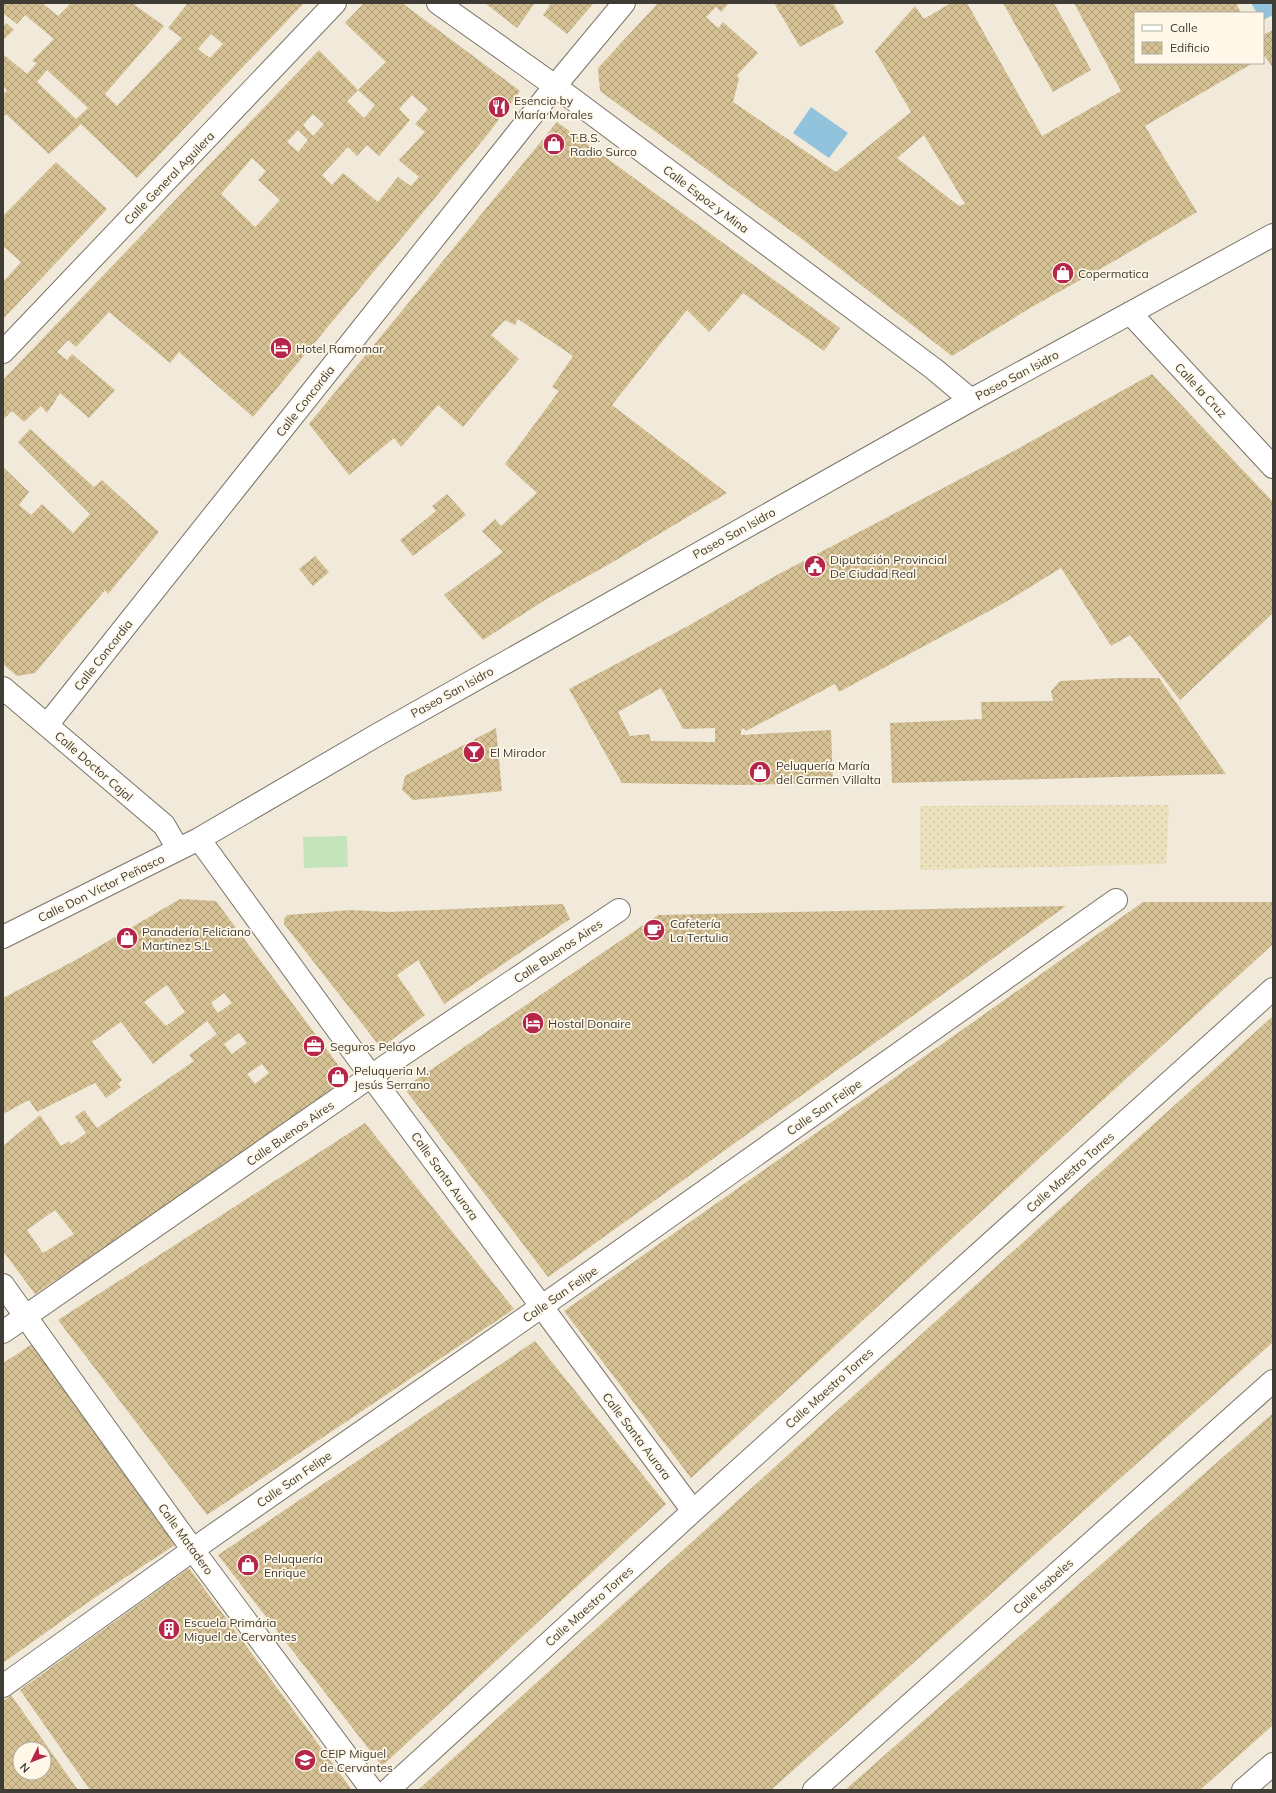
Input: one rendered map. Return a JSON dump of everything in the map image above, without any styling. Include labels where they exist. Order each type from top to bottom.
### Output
[{"type":"street","name":"Calle General Aguilera","points":[[3,352],[335,3]]},
{"type":"street","name":"Calle Espoz y Mina","points":[[438,3],[555,86],[928,364],[972,400]]},
{"type":"street","name":"Calle Concordia","points":[[47,725],[555,86],[624,3]]},
{"type":"street","name":"Paseo San Isidro","points":[[199,839],[377,735],[972,400],[1273,235]]},
{"type":"street","name":"Calle la Cruz","points":[[1130,314],[1273,467]]},
{"type":"street","name":"Calle Doctor Cajal","points":[[3,688],[164,825],[178,849]]},
{"type":"street","name":"Calle Don Víctor Peñasco","points":[[3,937],[199,839]]},
{"type":"street","name":"Calle Santa Aurora","points":[[199,839],[371,1076],[693,1511]]},
{"type":"street","name":"Calle San Felipe","points":[[3,1686],[193,1550],[541,1307],[1116,900]]},
{"type":"street","name":"Calle Buenos Aires","points":[[3,1332],[371,1076],[619,910]]},
{"type":"street","name":"Calle Maestro Torres","points":[[388,1790],[693,1511],[1273,989]]},
{"type":"street","name":"Calle Matadero","points":[[3,1285],[193,1550],[372,1790]]},
{"type":"street","name":"Calle Isabeles","points":[[814,1790],[1273,1381]]},
{"type":"street","points":[[1243,1790],[1273,1764]]},
{"type":"sand","points":[[1169,805],[1166,864],[920,870],[920,806]]},
{"type":"green space","points":[[347,836],[348,867],[304,868],[303,837]]},
{"type":"water","points":[[1251,3],[1273,3],[1273,15],[1264,20],[1264,12],[1256,12]]},
{"type":"water","points":[[811,107],[848,133],[829,158],[793,133]]},
{"type":"building","points":[[3,3],[42,3],[58,16],[71,3],[132,3],[164,26],[105,94],[117,106],[182,38],[168,28],[188,3],[304,3],[137,178],[81,124],[49,154],[6,114],[3,117],[3,95],[7,90],[3,86],[3,54],[27,74],[37,63],[32,61],[54,39],[25,15],[17,24],[3,13]],"holes":[[[211,34],[223,44],[210,58],[198,49]],[[47,70],[88,108],[76,119],[37,82]]]},
{"type":"building","points":[[364,3],[402,3],[520,91],[488,134],[253,417],[179,352],[170,363],[109,312],[76,347],[68,340],[57,352],[67,360],[72,354],[115,390],[89,418],[60,393],[47,413],[41,406],[24,422],[12,411],[3,420],[3,380],[319,50],[358,90],[386,62],[345,23]],"holes":[[[358,90],[375,105],[364,118],[347,101]],[[412,95],[428,109],[415,124],[425,132],[399,160],[419,177],[411,186],[398,177],[378,202],[343,173],[332,185],[322,175],[348,147],[357,156],[367,145],[379,156],[410,120],[399,109]],[[313,114],[324,124],[313,136],[303,125]],[[298,130],[308,140],[298,152],[287,142]],[[252,158],[266,171],[258,180],[280,200],[255,227],[221,194]]]},
{"type":"building","points":[[535,3],[517,28],[486,4]]},
{"type":"building","points":[[546,3],[594,3],[567,34],[543,15],[550,5]]},
{"type":"building","points":[[658,3],[729,3],[721,12],[716,7],[706,17],[718,28],[723,22],[758,53],[737,75],[739,79],[733,102],[836,172],[911,112],[875,51],[915,6],[924,19],[951,3],[967,3],[1042,136],[1121,91],[1074,3],[1236,3],[1240,12],[1134,12],[1134,64],[1251,64],[1145,126],[1197,212],[1116,260],[1030,308],[952,356],[802,239],[600,91],[598,68]],"holes":[[[924,135],[965,204],[959,206],[897,158]]]},
{"type":"building","points":[[774,3],[833,3],[844,23],[800,47]]},
{"type":"building","points":[[1003,3],[1054,3],[1091,70],[1053,92]]},
{"type":"building","points":[[6,23],[14,30],[3,40],[3,27]]},
{"type":"building","points":[[1273,30],[1273,68],[1264,56],[1264,34]]},
{"type":"building","points":[[557,122],[840,328],[824,351],[743,293],[709,332],[687,310],[612,405],[727,493],[613,562],[545,600],[483,640],[444,595],[503,552],[482,531],[495,519],[501,526],[537,493],[505,464],[559,391],[552,387],[573,356],[518,319],[515,325],[505,320],[491,335],[519,359],[463,427],[438,405],[401,447],[394,438],[349,475],[309,424]]},
{"type":"building","points":[[56,162],[107,209],[3,319],[3,278],[5,280],[21,262],[3,246],[3,216]]},
{"type":"building","points":[[1152,374],[1273,502],[1273,613],[1180,700],[1130,635],[1111,646],[1061,568],[1004,603],[839,692],[835,684],[746,731],[744,728],[741,730],[741,735],[831,730],[833,783],[743,785],[622,783],[569,689],[688,626],[775,576],[1010,453]],"holes":[[[661,688],[683,729],[715,728],[715,742],[651,741],[649,734],[630,736],[618,712]]]},
{"type":"building","points":[[30,429],[94,487],[102,480],[159,532],[108,594],[105,590],[35,673],[17,676],[3,664],[3,467],[29,492],[19,505],[31,515],[42,504],[73,533],[90,514],[18,442]]},
{"type":"building","points":[[447,494],[466,515],[413,556],[400,540],[436,511],[432,506]]},
{"type":"building","points":[[315,556],[329,572],[313,586],[299,569]]},
{"type":"building","points":[[1119,678],[1159,678],[1226,774],[892,783],[890,723],[982,719],[981,702],[1053,701],[1051,691],[1060,681]]},
{"type":"building","name":"El Mirador","points":[[496,728],[502,791],[413,800],[402,790],[405,776]]},
{"type":"building","points":[[180,899],[216,901],[351,1082],[283,1123],[125,1234],[35,1294],[3,1251],[3,1146],[40,1115],[61,1146],[69,1141],[71,1144],[86,1133],[75,1117],[84,1110],[97,1128],[194,1061],[189,1055],[217,1034],[207,1021],[153,1064],[121,1022],[92,1042],[122,1080],[118,1084],[121,1087],[106,1098],[95,1083],[37,1112],[29,1100],[3,1114],[3,998],[74,961]],"holes":[[[167,985],[185,1012],[166,1026],[144,1002]],[[224,993],[232,1003],[218,1013],[211,1003]],[[239,1033],[247,1043],[232,1054],[224,1044]],[[262,1064],[269,1073],[255,1084],[247,1074]],[[55,1210],[74,1234],[43,1253],[27,1230]]]},
{"type":"building","points":[[1143,902],[1273,902],[1273,944],[691,1478],[564,1311]]},
{"type":"building","points":[[563,904],[570,919],[444,1004],[418,960],[397,975],[425,1015],[381,1048],[284,924],[284,919],[287,915],[351,910],[389,912]]},
{"type":"building","points":[[1066,906],[548,1277],[404,1088],[658,915]]},
{"type":"building","points":[[1273,1016],[1273,1342],[771,1790],[418,1790]]},
{"type":"building","points":[[365,1123],[514,1309],[207,1515],[58,1320]]},
{"type":"building","points":[[535,1341],[666,1504],[382,1766],[218,1555]]},
{"type":"building","points":[[34,1343],[178,1543],[97,1596],[3,1663],[3,1363]]},
{"type":"building","points":[[1273,1413],[1273,1725],[1200,1790],[845,1790]]},
{"type":"building","name":"Escuela Primária Miguel de Cervantes","points":[[189,1568],[352,1790],[90,1790],[20,1690]]},
{"type":"building","points":[[11,1695],[43,1741],[12,1741],[12,1781],[52,1781],[52,1753],[78,1790],[3,1790],[3,1701]]},
{"type":"place","name":"Esencia by María Morales","points":[[499,107]]},
{"type":"place","name":"T.B.S. Radio Surco","points":[[554,144]]},
{"type":"place","name":"Copermatica","points":[[1063,273]]},
{"type":"place","name":"Hotel Ramomar","points":[[281,348]]},
{"type":"place","name":"Diputación Provincial De Ciudad Real","points":[[815,566]]},
{"type":"place","name":"El Mirador","points":[[474,752]]},
{"type":"place","name":"Peluquería María del Carmen Villalta","points":[[760,772]]},
{"type":"place","name":"Cafetería La Tertulia","points":[[654,930]]},
{"type":"place","name":"Panadería Feliciano Martínez S.L","points":[[127,938]]},
{"type":"place","name":"Hostal Donaire","points":[[533,1023]]},
{"type":"place","name":"Seguros Pelayo","points":[[314,1046]]},
{"type":"place","name":"Peluqueria M. Jesús Serrano","points":[[338,1077]]},
{"type":"place","name":"Peluquería Enrique","points":[[248,1565]]},
{"type":"place","name":"Escuela Primária Miguel de Cervantes","points":[[169,1629]]},
{"type":"place","name":"CEIP Miguel de Cervantes","points":[[305,1760]]}]
